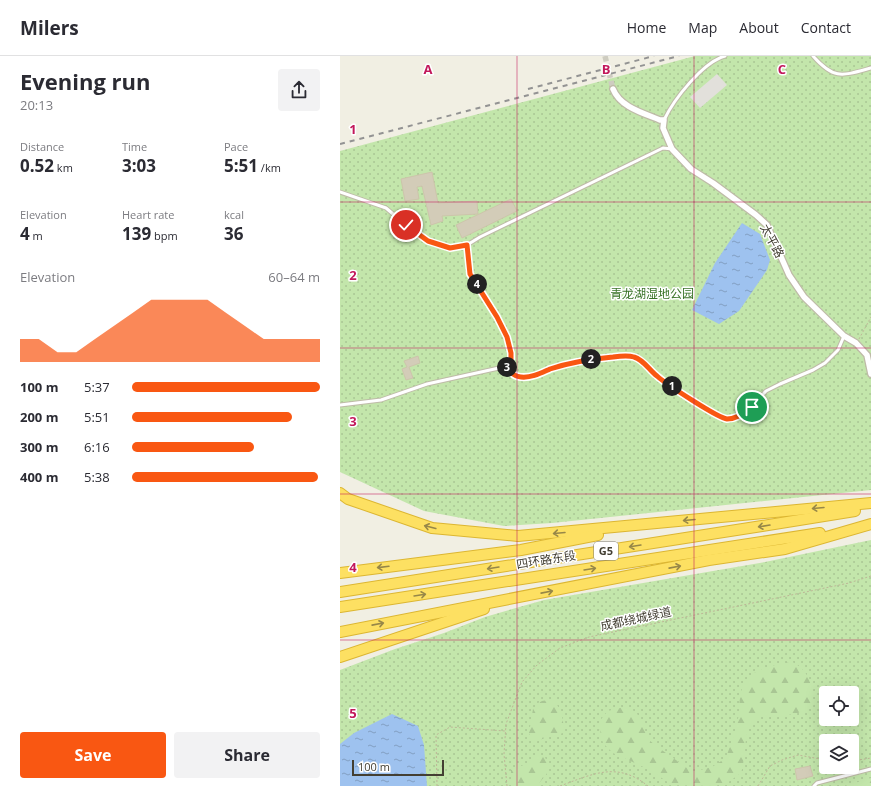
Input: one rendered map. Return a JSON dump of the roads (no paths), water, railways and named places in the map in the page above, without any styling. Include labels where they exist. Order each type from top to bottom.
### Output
[{"type":"highway","points":[[340,493],[348,498],[432,528],[518,536],[871,503]]},
{"type":"highway","name":"四环路东段","points":[[340,592],[871,508]]},
{"type":"highway","points":[[340,573],[521,550],[657,523]]},
{"type":"highway","points":[[340,632],[709,560],[785,549],[871,524]]},
{"type":"highway","name":"四环路东段","points":[[340,607],[759,543],[871,524]]},
{"type":"highway","points":[[340,657],[531,595]]},
{"type":"street","points":[[613,89],[619,100],[637,111],[660,120],[664,120]]},
{"type":"street","name":"太平路","points":[[664,120],[663,128],[672,149],[692,169],[756,215],[766,226],[789,275],[804,297],[844,336],[856,343],[867,355],[871,374]]},
{"type":"lane","points":[[664,120],[668,110],[692,80],[706,67],[725,56]]},
{"type":"lane","points":[[813,56],[822,66],[830,72],[837,74],[849,74],[871,68]]},
{"type":"lane","points":[[340,192],[386,208],[428,241],[450,248],[467,245],[486,233],[663,148],[672,149]]},
{"type":"lane","points":[[467,245],[470,274],[497,317],[507,337],[511,359],[506,368]]},
{"type":"lane","points":[[340,405],[382,400],[427,384],[499,368],[506,368],[512,374],[520,377],[531,376],[574,362],[630,356],[639,358],[657,376],[668,384],[726,419],[743,414],[752,407],[766,391],[825,363],[838,350],[844,336]]},
{"type":"lane","points":[[814,786],[817,783],[871,770]]},
{"type":"water","points":[[742,223],[760,234],[770,260],[767,270],[739,311],[719,324],[692,310],[715,263]]},
{"type":"water","points":[[392,714],[418,726],[424,745],[427,786],[340,786],[340,744],[354,733]]},
{"type":"tunnel","points":[[605,56],[613,89]]},
{"type":"railway","points":[[528,89],[654,56]]},
{"type":"railway","points":[[340,144],[679,56]]},
{"type":"park label","name":"青龙湖湿地公园","points":[[652,294]]}]
